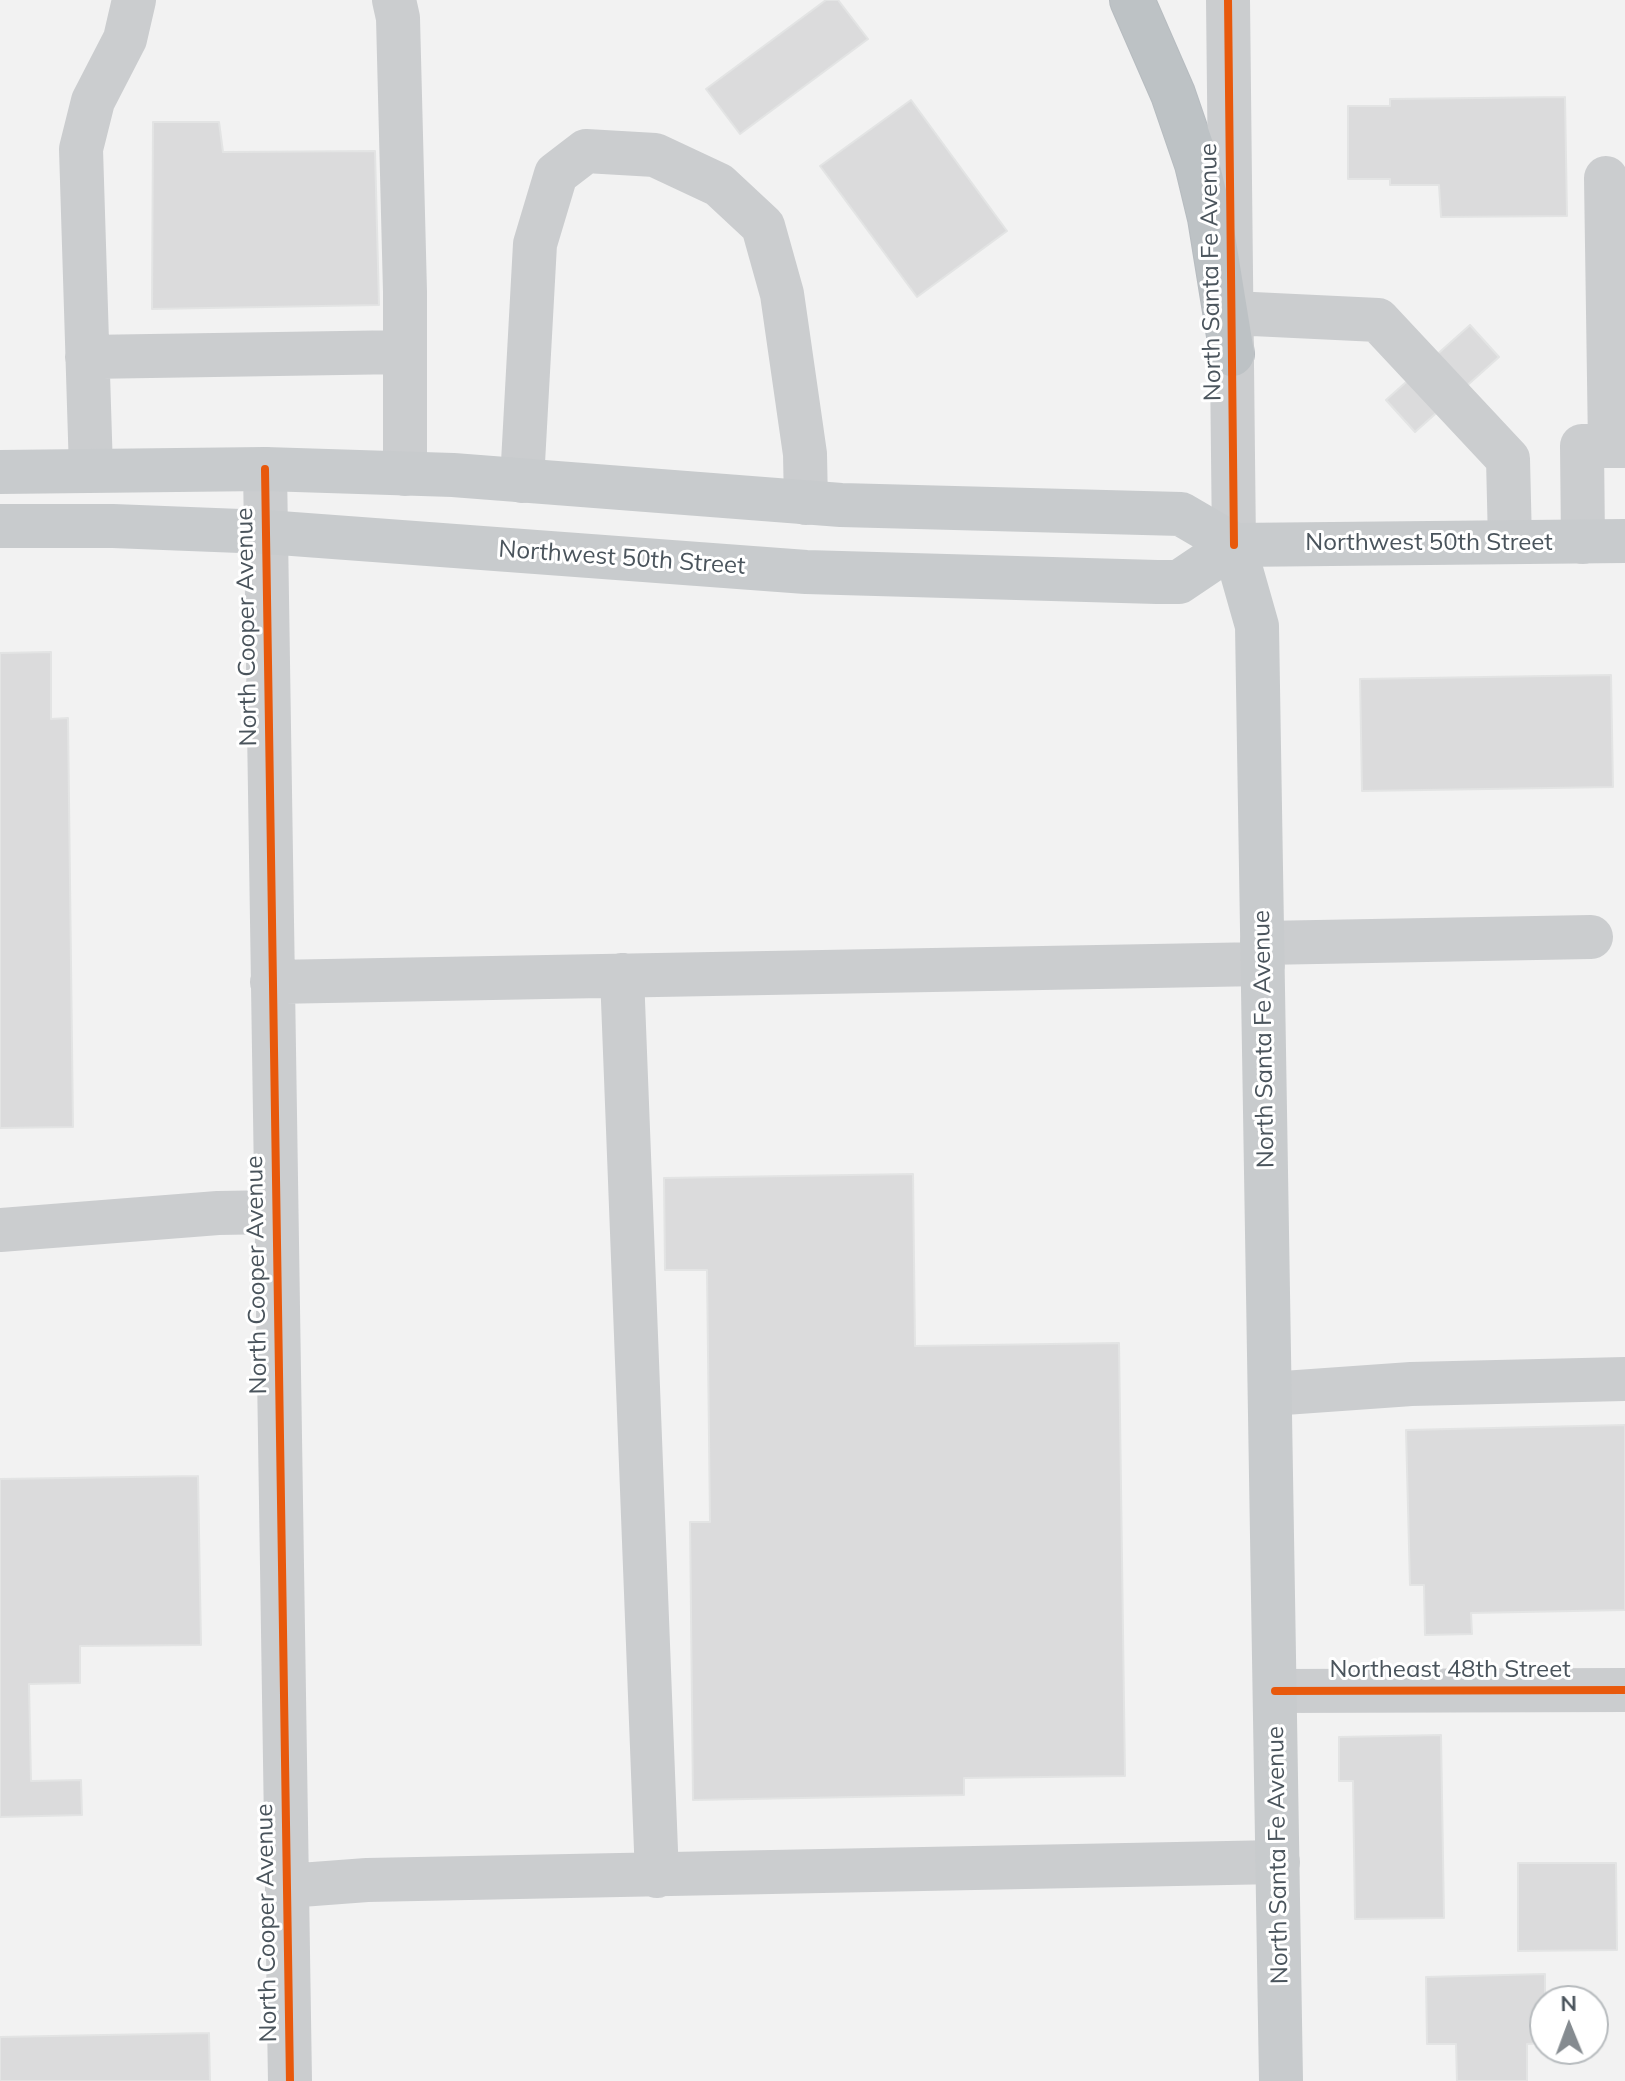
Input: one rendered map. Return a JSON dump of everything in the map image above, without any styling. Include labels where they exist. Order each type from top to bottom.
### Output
[{"type":"highway","points":[[1132,0],[1173,94],[1197,164],[1232,334]]},
{"type":"main road","points":[[0,472],[265,469],[522,481],[806,503],[1181,514],[1234,545]]},
{"type":"main road","name":"Northwest 50th Street","points":[[0,526],[266,532],[806,572],[1157,582],[1179,582],[1234,545],[1604,541]]},
{"type":"main road","name":"North Santa Fe Avenue","points":[[1234,545],[1257,626],[1281,2081]]},
{"type":"street","points":[[91,470],[81,149],[93,101],[125,39],[134,0]]},
{"type":"street","points":[[394,0],[398,18],[405,474]]},
{"type":"street","name":"North Santa Fe Avenue","points":[[1228,0],[1234,545]]},
{"type":"street","points":[[522,481],[535,244],[556,174],[586,151],[655,155],[719,185],[763,226],[782,294],[805,454],[806,503]]},
{"type":"street","points":[[1604,541],[1582,446],[1618,446],[1606,178]]},
{"type":"street","points":[[1232,334],[1378,320],[1508,459],[1510,542]]},
{"type":"street","points":[[87,357],[405,352]]},
{"type":"street","name":"North Cooper Avenue","points":[[265,469],[290,2081]]},
{"type":"street","points":[[272,982],[622,975],[1263,953],[1591,937]]},
{"type":"street","points":[[622,975],[657,1876]]},
{"type":"street","points":[[0,1230],[218,1213],[276,1212]]},
{"type":"street","points":[[1270,1394],[1411,1384],[1625,1379]]},
{"type":"street","name":"Northeast 48th Street","points":[[1275,1691],[1625,1690]]},
{"type":"street","points":[[287,1886],[367,1880],[1278,1862]]},
{"type":"building","points":[[826,0],[838,0],[868,39],[740,134],[706,89]]},
{"type":"building","points":[[1565,97],[1567,216],[1441,217],[1439,185],[1390,185],[1390,179],[1348,179],[1348,106],[1390,106],[1390,99]]},
{"type":"building","points":[[911,100],[1007,231],[917,297],[820,166]]},
{"type":"building","points":[[153,122],[219,122],[223,152],[375,151],[379,305],[152,309]]},
{"type":"building","points":[[1470,325],[1499,357],[1415,432],[1386,400]]},
{"type":"building","points":[[51,652],[51,719],[68,718],[73,1127],[0,1128],[0,653]]},
{"type":"building","points":[[1611,675],[1613,787],[1362,791],[1360,679]]},
{"type":"building","points":[[913,1174],[915,1346],[1119,1343],[1125,1776],[964,1778],[964,1795],[693,1800],[690,1522],[710,1522],[707,1270],[665,1270],[664,1178]]},
{"type":"building","points":[[1625,1425],[1625,1610],[1471,1613],[1472,1634],[1425,1635],[1424,1585],[1410,1585],[1406,1430]]},
{"type":"building","points":[[198,1476],[201,1645],[80,1646],[80,1683],[29,1684],[31,1781],[81,1780],[82,1815],[0,1817],[0,1479]]},
{"type":"building","points":[[1441,1735],[1444,1918],[1355,1919],[1353,1781],[1339,1781],[1339,1737]]},
{"type":"building","points":[[1518,1863],[1616,1863],[1617,1950],[1518,1951]]},
{"type":"building","points":[[1545,1974],[1545,1985],[1529,1985],[1527,2081],[1457,2081],[1456,2044],[1427,2044],[1426,1977]]},
{"type":"building","points":[[209,2033],[210,2081],[0,2081],[0,2037]]},
{"type":"cycle path","points":[[1228,0],[1234,545]]},
{"type":"cycle path","points":[[265,469],[290,2081]]},
{"type":"cycle path","points":[[1275,1691],[1625,1690]]}]
